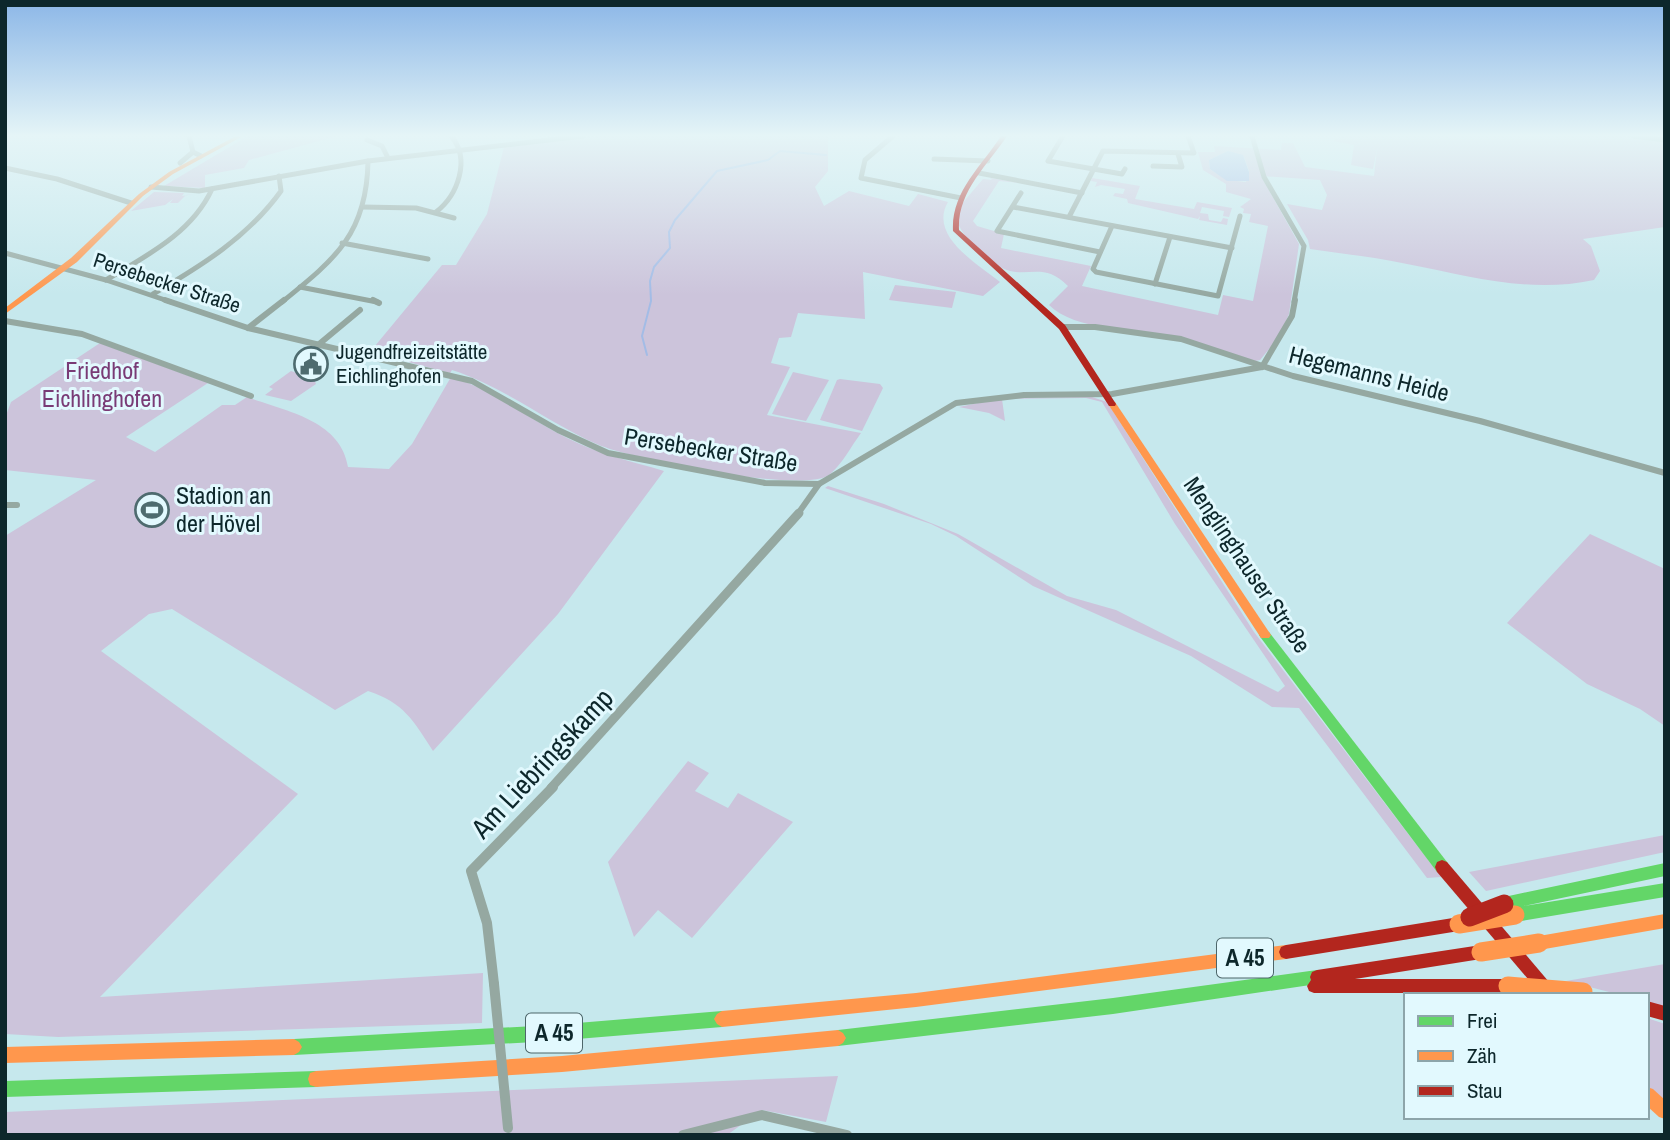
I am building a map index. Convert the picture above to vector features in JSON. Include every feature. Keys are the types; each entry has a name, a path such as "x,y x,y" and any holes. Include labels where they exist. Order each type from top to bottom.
{"main road":[{"path":"5,313 65,268 148,189"},
{"name":"Menglinghauser Straße","path":"967,189 953,211 952,222 960,238 1040,304 1062,327 1232,588 1314,702 1444,869 1548,993"},
{"path":"1458,923 1504,904 1665,869"},
{"name":"A 45","path":"5,1055 426,1041 732,1018 1035,986 1441,928 1665,890"},
{"name":"A 45","path":"5,1089 350,1079 592,1063 919,1032 1243,990 1665,921"},
{"path":"1243,990 1394,985 1508,986 1589,993"},
{"path":"1649,1097 1665,1111"}],"street":[{"path":"88,189 131,203"},
{"path":"171,189 210,189"},
{"path":"106,280 186,225 204,208 212,189"},
{"path":"153,295 220,250 257,218 281,189"},
{"path":"248,328 300,287 342,243 359,220 364,189"},
{"path":"436,212 446,207 457,189"},
{"path":"917,189 961,198"},
{"path":"1062,189 1082,193"},
{"path":"1069,217 1084,189"},
{"path":"1262,367 1292,316 1304,246 1271,189"},
{"path":"1021,193 998,231 1100,252"},
{"path":"362,206 397,206 436,212 454,218"},
{"path":"1013,207 1232,248"},
{"path":"1112,226 1093,269 1096,272 1217,296 1240,216"},
{"path":"1155,284 1170,237"},
{"path":"342,243 428,259"},
{"name":"Persebecker Straße","path":"5,253 106,280 248,328 472,381 488,387 558,430 628,458 765,483 819,484 956,403 1024,395 1108,394 1262,367"},
{"path":"300,287 371,299 379,303"},
{"path":"318,345 360,310"},
{"path":"5,321 82,334 251,396"},
{"name":"Hegemanns Heide","path":"1062,327 1095,327 1181,339 1262,367 1480,421 1665,472"},
{"name":"Am Liebringskamp","path":"508,1132 487,923 471,871 546,797 682,647 806,505 818,490 819,484"},
{"path":"5,505 17,505"},
{"path":"683,1135 762,1115 847,1135"}],"green space":[{"path":"493,189 816,189 824,206 849,191 909,206 918,194 948,202 944,214 950,238 969,258 1000,282 983,296 863,272 865,319 798,313 791,337 779,338 771,363 790,367 767,415 861,433 829,475 813,480 753,478 679,466 617,451 580,436 471,377 452,370 450,373 370,352 442,265 456,265 487,214"},
{"path":"974,189 994,189 973,221 977,226 1004,234 1001,248 1091,266 1082,286 1218,315 1223,295 1253,301 1268,226 1249,222 1251,214 1243,213 1244,209 1240,207 1251,199 1226,192 1226,189 1268,189 1299,244 1289,314 1279,337 1260,360 1255,361 1178,337 1089,324 1061,314 1049,305 1068,286 1051,274 1011,271 995,264 969,241 957,221 960,206"},
{"path":"1125,189 1139,189 1135,199 1194,209 1197,202 1232,208 1229,217 1223,216 1224,211 1202,207 1200,213 1208,214 1209,220 1221,222 1223,218 1228,219 1227,225 1199,220 1200,216 1198,219 1128,203 1127,199 1113,196 1115,193 1123,194"},
{"path":"1324,189 1665,189 1665,227 1583,239 1591,246 1600,271 1594,280 1546,285 1500,282 1383,259 1310,249 1308,240 1287,204 1322,210 1327,195"},
{"path":"154,192 186,195 178,203 170,203 173,199 165,205 131,211"},
{"path":"895,285 956,292 952,308 889,300"},
{"name":"Friedhof Eichlinghofen","path":"100,343 208,383 126,437 155,452 222,405 235,405 247,397 294,413 323,428 335,438 348,467 389,469 412,444 451,377 481,389 579,444 664,471 558,614 433,751 413,722 391,701 368,691 335,710 172,609 149,614 101,651 298,794 100,997 483,973 482,1023 58,1037 5,1034 5,536 96,480 5,470 5,418 11,402"},
{"path":"291,371 314,379 316,384 291,401 265,395 273,389 269,387"},
{"path":"793,372 829,380 806,421 772,414"},
{"path":"837,380 880,384 883,388 862,431 820,420"},
{"path":"1092,397 1107,402 1254,632 1441,877 1427,878 1299,708 1272,707 1191,656 1033,586 956,536 931,524 825,488 828,486 884,504 958,534 1067,596 1116,610 1278,692 1285,686 1175,524 1102,402 1086,398 1002,399 1005,421 989,413 959,407 1001,398"},
{"path":"1590,534 1665,569 1665,726 1640,709 1587,684 1507,623"},
{"path":"688,761 709,773 695,791 728,808 738,793 793,822 692,938 658,910 634,937 608,862"},
{"path":"1665,835 1665,852 1486,891 1469,872"},
{"path":"1665,964 1665,1008 1649,1002 1649,993 1613,993 1566,981"},
{"path":"1649,1019 1665,1024 1665,1102 1649,1089"},
{"path":"838,1076 826,1122 762,1110 727,1135 5,1135 5,1112"}],"waterway":[{"path":"647,355 642,336 651,301 650,281 654,267 670,248 669,232 675,220 701,189"}],"traffic: fast":[{"path":"1265,635 1442,867"},
{"path":"1504,904 1665,869"},
{"path":"1515,915 1665,890"},
{"path":"838,1038 1113,1006 1317,977"},
{"path":"294,1047 553,1033 722,1019"},
{"path":"5,1089 316,1079"}],"traffic: slow":[{"path":"5,312 74,260 149,189"},
{"path":"1112,404 1265,635"},
{"path":"1459,924 1515,915"},
{"path":"1539,943 1665,921"},
{"path":"1481,952 1539,943"},
{"path":"722,1019 916,1000 1286,952"},
{"path":"1508,986 1583,992"},
{"path":"316,1079 562,1064 838,1038"},
{"path":"5,1055 294,1047"},
{"path":"1649,1097 1665,1111"}],"traffic: jam":[{"path":"966,189 958,205 956,231 1062,327 1112,404"},
{"path":"1442,867 1544,987"},
{"path":"1470,917 1504,904"},
{"path":"1286,952 1459,924"},
{"path":"1317,977 1481,952"},
{"path":"1314,986 1508,986"},
{"path":"1649,1009 1665,1014"}],"place":[{"name":"Jugendfreizeitstätte Eichlinghofen","path":"311,364"},
{"name":"Stadion an der Hövel","path":"152,510"}]}
